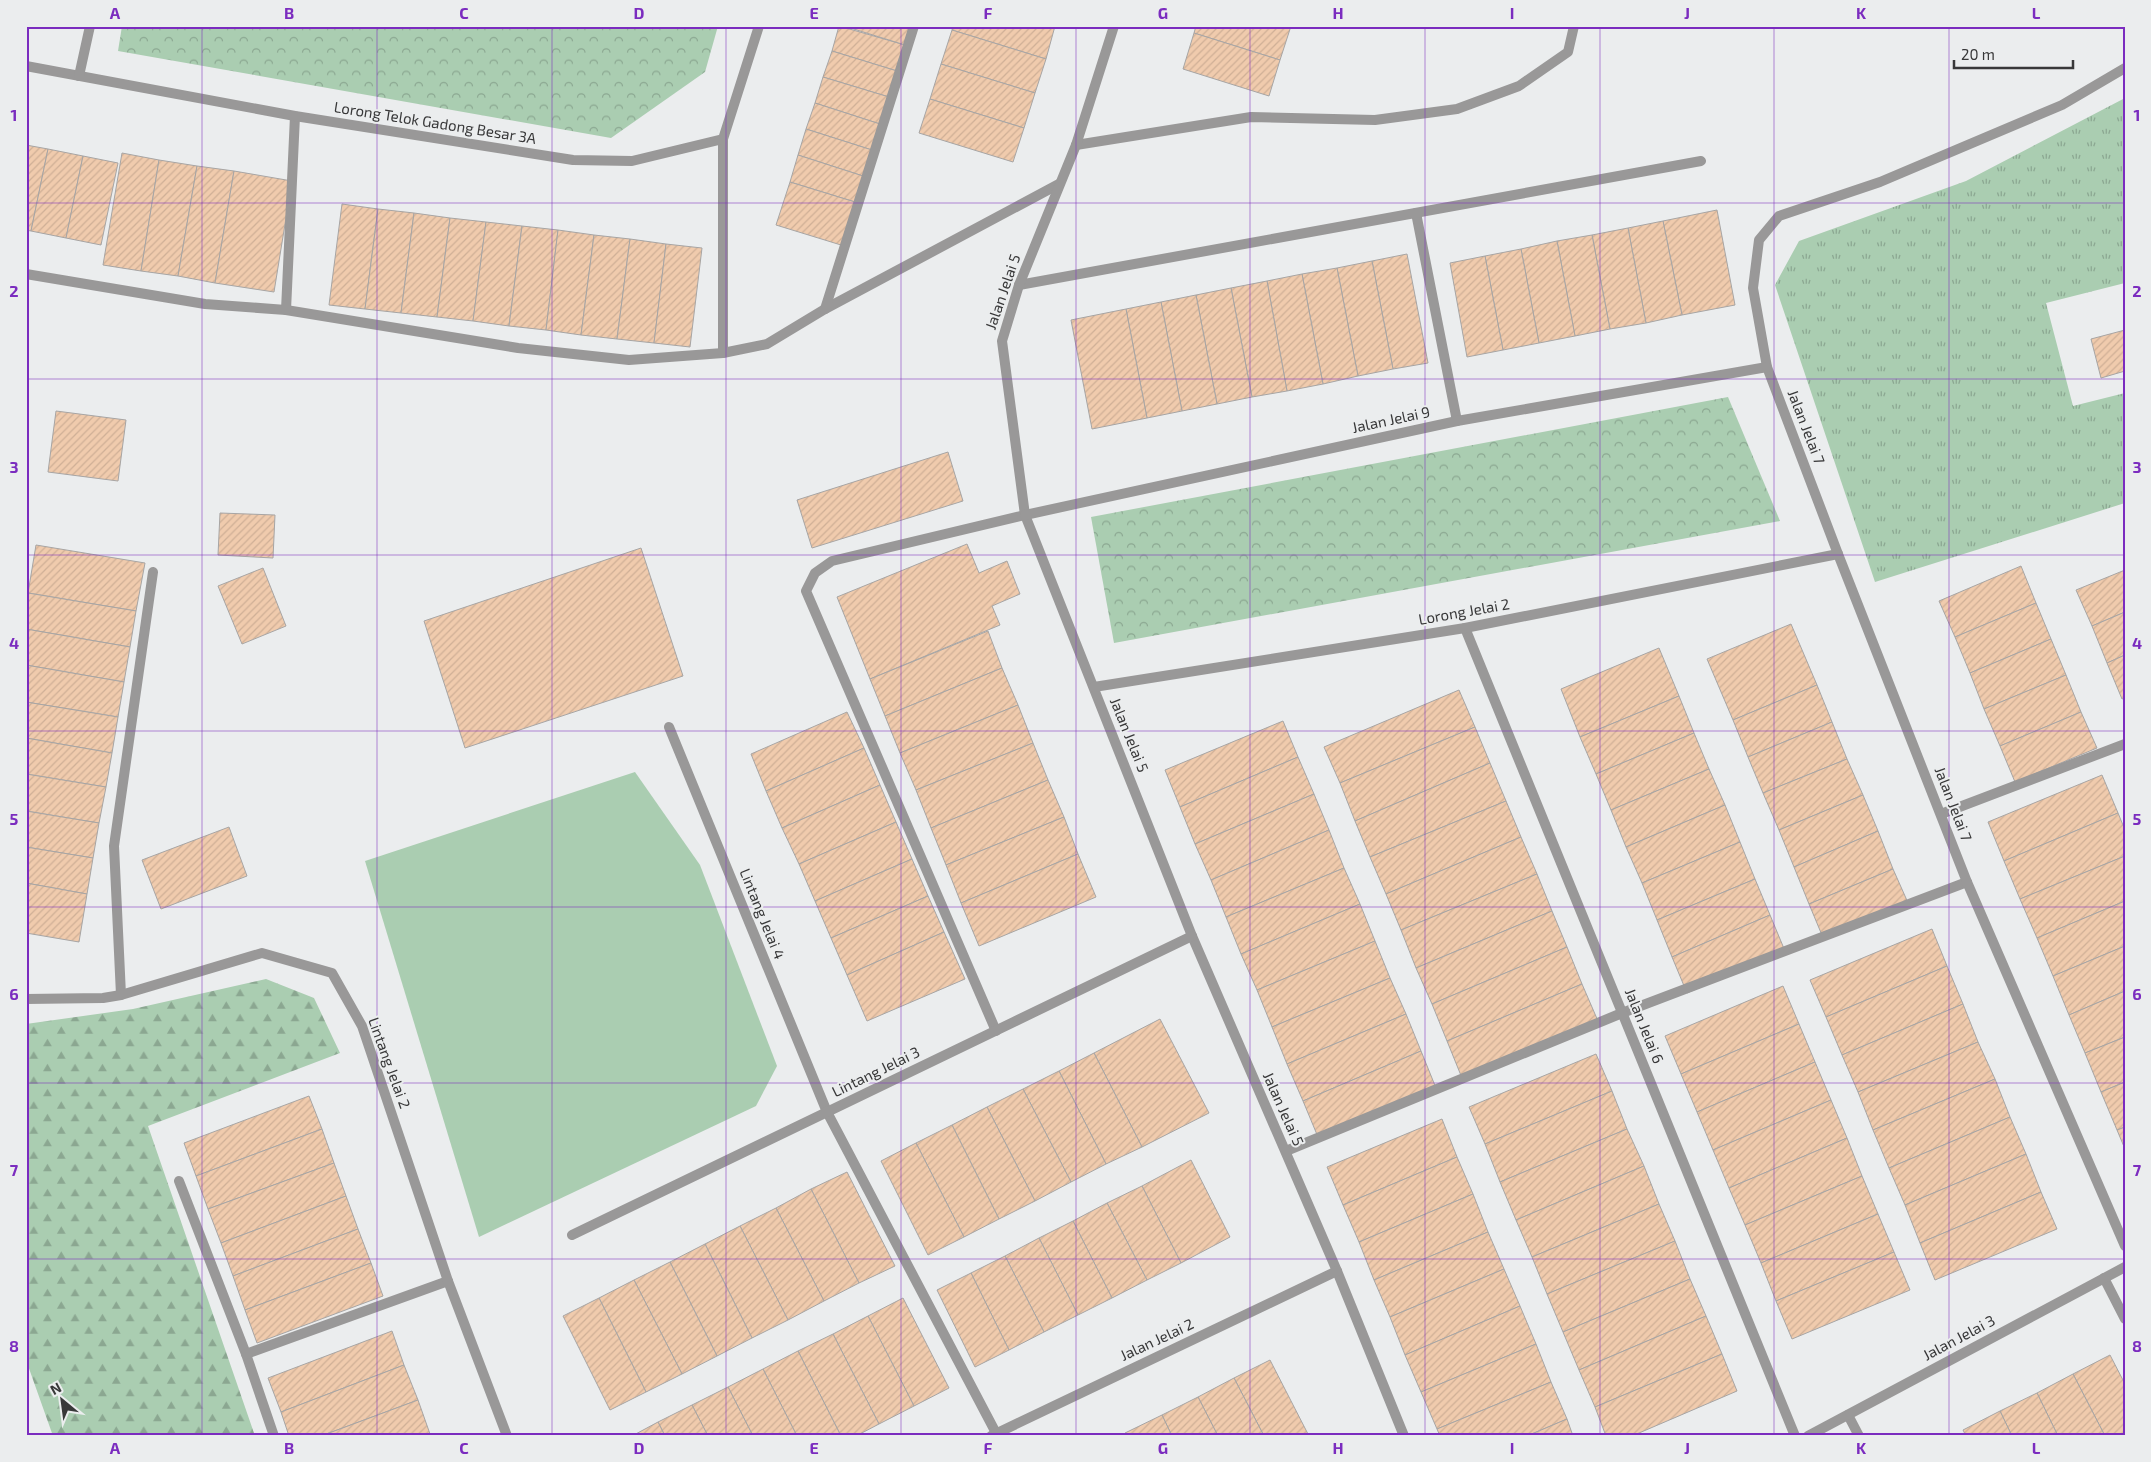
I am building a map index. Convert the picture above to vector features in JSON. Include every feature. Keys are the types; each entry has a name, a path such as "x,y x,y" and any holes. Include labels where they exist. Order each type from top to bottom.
{"street":[{"path":"79,76 90,26"},
{"path":"723,353 723,139 759,26"},
{"path":"825,309 914,26"},
{"name":"Jalan Jelai 5","path":"1114,26 1076,145 1019,285 1002,341 1025,515 1192,936 1337,1271 1404,1436"},
{"path":"1076,145 1251,117 1375,120 1457,109 1519,86 1568,52 1574,26"},
{"name":"Lorong Telok Gadong Besar 3A","path":"26,66 295,116 573,160 632,161 723,139"},
{"name":"Jalan Jelai 7","path":"2125,68 2062,105 1880,182 1779,216 1759,240 1752,288 1767,367 1838,554 1967,882 2125,1246"},
{"path":"286,310 295,116"},
{"path":"1019,285 1701,161"},
{"path":"26,274 205,304 286,310 518,348 629,360 723,353 768,344 825,309 1059,184"},
{"path":"1416,213 1457,421"},
{"name":"Jalan Jelai 9","path":"996,1031 806,591 815,573 832,561 1025,515 1457,421 1767,367"},
{"name":"Lorong Jelai 2","path":"1094,686 1466,628 1838,554"},
{"path":"121,995 114,846 153,572"},
{"name":"Jalan Jelai 6","path":"1466,628 1795,1436"},
{"name":"Lintang Jelai 4","path":"669,727 827,1112 994,1434"},
{"path":"1941,814 2125,744"},
{"path":"1286,1151 1622,1014 1967,882"},
{"name":"Lintang Jelai 3","path":"572,1235 1192,936"},
{"name":"Lintang Jelai 2","path":"26,999 103,998 121,995 262,953 332,973 362,1026 448,1281 507,1436"},
{"path":"179,1181 246,1354 274,1436"},
{"name":"Jalan Jelai 3","path":"1808,1436 2125,1267"},
{"name":"Jalan Jelai 2","path":"994,1434 1337,1271"},
{"path":"2104,1278 2125,1319"},
{"path":"246,1354 448,1281"},
{"path":"1848,1415 1859,1436"}],"green space":[{"path":"122,26 718,26 705,72 611,138 118,51"},
{"path":"2125,98 2125,283 2046,303 2073,406 2125,393 2125,503 1875,582 1775,285 1799,241 1966,181"},
{"path":"1728,397 1780,521 1114,643 1091,517"},
{"path":"635,772 700,865 777,1066 756,1106 479,1237 365,861"},
{"path":"266,979 314,998 340,1053 148,1126 255,1436 53,1436 26,1360 26,1024 133,1009"}],"building":[{"path":"839,26 905,45 897,71 832,51"},
{"path":"844,26 910,26 905,45"},
{"path":"953,26 1055,26 1046,59 952,30"},
{"path":"1196,26 1291,26 1280,60 1194,33"},
{"path":"952,30 1046,59 1035,93 941,64"},
{"path":"1194,33 1280,60 1269,96 1183,69"},
{"path":"832,51 897,71 889,97 823,77"},
{"path":"941,64 1035,93 1024,128 930,99"},
{"path":"823,77 889,97 880,124 815,103"},
{"path":"930,99 1024,128 1013,162 919,133"},
{"path":"815,103 880,124 872,150 806,129"},
{"path":"806,129 872,150 863,176 798,155"},
{"path":"26,145 48,149 31,231 26,230"},
{"path":"48,149 83,156 66,238 31,231"},
{"path":"122,153 159,160 141,271 103,265"},
{"path":"798,155 863,176 855,202 790,182"},
{"path":"83,156 118,163 101,245 66,238"},
{"path":"159,160 197,166 178,276 141,271"},
{"path":"197,166 234,171 215,283 178,276"},
{"path":"234,171 292,181 274,292 215,283"},
{"path":"790,182 855,202 841,245 776,225"},
{"path":"342,204 378,209 365,309 329,305"},
{"path":"378,209 414,213 401,313 365,309"},
{"path":"1717,210 1735,305 1682,315 1663,221"},
{"path":"414,213 450,218 437,317 401,313"},
{"path":"450,218 486,222 473,321 437,317"},
{"path":"1663,221 1682,315 1646,323 1628,228"},
{"path":"486,222 522,226 509,326 473,321"},
{"path":"522,226 558,230 546,330 509,326"},
{"path":"1628,228 1646,323 1610,329 1592,235"},
{"path":"558,230 594,235 581,335 546,330"},
{"path":"594,235 630,239 617,339 581,335"},
{"path":"1592,235 1610,329 1575,336 1557,241"},
{"path":"630,239 666,244 654,343 617,339"},
{"path":"1557,241 1575,336 1539,343 1521,249"},
{"path":"666,244 702,248 690,347 654,343"},
{"path":"1521,249 1539,343 1503,350 1485,256"},
{"path":"1407,254 1428,363 1393,369 1372,261"},
{"path":"1485,256 1503,350 1467,357 1450,263"},
{"path":"1372,261 1393,369 1358,376 1337,268"},
{"path":"1337,268 1358,376 1323,384 1302,274"},
{"path":"1302,274 1323,384 1287,391 1267,281"},
{"path":"1267,281 1287,391 1252,397 1231,288"},
{"path":"1231,288 1252,397 1217,404 1196,295"},
{"path":"1196,295 1217,404 1182,411 1161,302"},
{"path":"1161,302 1182,411 1147,418 1126,309"},
{"path":"1126,309 1147,418 1092,429 1071,320"},
{"path":"2125,330 2125,371 2101,378 2091,339"},
{"path":"56,411 126,420 118,481 48,472"},
{"path":"948,452 963,501 812,548 797,500"},
{"path":"220,513 275,515 273,558 218,555"},
{"path":"967,544 979,573 1007,561 1020,594 992,606 1000,625 870,679 837,597"},
{"path":"36,545 145,563 136,611 28,593"},
{"path":"641,548 683,676 465,748 424,621"},
{"path":"2021,566 2036,603 1955,637 1939,601"},
{"path":"263,568 286,626 242,644 218,586"},
{"path":"2125,570 2125,612 2092,626 2076,590"},
{"path":"28,593 136,611 130,647 26,629"},
{"path":"2036,603 2051,639 1970,673 1955,637"},
{"path":"2125,612 2125,655 2107,663 2092,626"},
{"path":"1791,624 1817,685 1733,720 1707,659"},
{"path":"26,629 130,647 124,682 26,665"},
{"path":"988,631 1002,668 885,716 870,679"},
{"path":"2051,639 2066,675 1984,709 1970,673"},
{"path":"1659,648 1679,696 1580,737 1561,689"},
{"path":"2125,655 2125,698 2122,699 2107,663"},
{"path":"26,665 124,682 118,717 26,702"},
{"path":"1002,668 1018,705 900,753 885,716"},
{"path":"2066,675 2081,712 2000,746 1984,709"},
{"path":"1817,685 1832,722 1748,757 1733,720"},
{"path":"1459,690 1475,727 1340,783 1324,747"},
{"path":"1679,696 1694,733 1596,774 1580,737"},
{"path":"26,702 118,717 112,753 26,738"},
{"path":"1018,705 1033,743 916,790 900,753"},
{"path":"847,712 864,748 766,791 751,754"},
{"path":"2081,712 2097,748 2015,782 2000,746"},
{"path":"1283,721 1298,757 1180,807 1165,770"},
{"path":"1832,722 1847,759 1763,793 1748,757"},
{"path":"1475,727 1490,763 1355,821 1340,783"},
{"path":"1694,733 1709,769 1611,810 1596,774"},
{"path":"26,738 112,753 106,787 26,774"},
{"path":"1033,743 1048,780 931,828 916,790"},
{"path":"864,748 880,785 782,828 766,791"},
{"path":"1298,757 1314,794 1195,844 1180,807"},
{"path":"1847,759 1863,795 1779,830 1763,793"},
{"path":"1490,763 1506,801 1370,857 1355,821"},
{"path":"1709,769 1725,805 1626,847 1611,810"},
{"path":"26,774 106,787 99,823 26,811"},
{"path":"2102,775 2118,813 2004,861 1988,822"},
{"path":"1048,780 1064,817 946,865 931,828"},
{"path":"880,785 896,822 799,864 782,828"},
{"path":"1314,794 1329,830 1211,880 1195,844"},
{"path":"1863,795 1878,831 1794,867 1779,830"},
{"path":"1506,801 1521,837 1386,894 1370,857"},
{"path":"1725,805 1740,842 1642,883 1626,847"},
{"path":"26,811 99,823 93,858 26,847"},
{"path":"2118,813 2125,830 2125,856 2020,899 2004,861"},
{"path":"1064,817 1078,854 961,903 946,865"},
{"path":"896,822 912,859 815,901 799,864"},
{"path":"229,827 247,876 161,909 142,860"},
{"path":"1329,830 1344,868 1226,917 1211,880"},
{"path":"1878,831 1893,869 1809,904 1794,867"},
{"path":"1521,837 1537,874 1401,930 1386,894"},
{"path":"1740,842 1755,879 1657,920 1642,883"},
{"path":"26,847 93,858 87,894 26,883"},
{"path":"1078,854 1096,897 979,946 961,903"},
{"path":"2125,856 2125,901 2037,938 2020,899"},
{"path":"912,859 928,896 831,938 815,901"},
{"path":"1344,868 1360,904 1241,954 1226,917"},
{"path":"1893,869 1909,905 1824,940 1809,904"},
{"path":"1537,874 1552,911 1416,968 1401,930"},
{"path":"1755,879 1770,915 1672,957 1657,920"},
{"path":"26,883 87,894 79,942 26,933"},
{"path":"928,896 944,932 847,975 831,938"},
{"path":"2125,901 2125,946 2053,976 2037,938"},
{"path":"1360,904 1375,941 1257,990 1241,954"},
{"path":"1552,911 1567,947 1432,1004 1416,968"},
{"path":"1770,915 1785,951 1687,993 1672,957"},
{"path":"1932,929 1947,966 1826,1017 1810,980"},
{"path":"944,932 965,979 867,1021 847,975"},
{"path":"1375,941 1390,978 1272,1027 1257,990"},
{"path":"2125,946 2125,991 2069,1015 2053,976"},
{"path":"1567,947 1582,984 1447,1041 1432,1004"},
{"path":"1947,966 1963,1004 1842,1055 1826,1017"},
{"path":"1390,978 1406,1014 1287,1064 1272,1027"},
{"path":"1582,984 1598,1021 1462,1078 1447,1041"},
{"path":"1783,986 1799,1024 1681,1074 1665,1036"},
{"path":"2125,991 2125,1037 2085,1053 2069,1015"},
{"path":"1963,1004 1978,1042 1858,1092 1842,1055"},
{"path":"1406,1014 1421,1051 1303,1101 1287,1064"},
{"path":"1160,1019 1209,1113 1142,1147 1094,1053"},
{"path":"1799,1024 1815,1062 1697,1112 1681,1074"},
{"path":"2125,1037 2125,1082 2101,1092 2085,1053"},
{"path":"1978,1042 1995,1079 1873,1130 1858,1092"},
{"path":"1421,1051 1436,1088 1318,1137 1303,1101"},
{"path":"1094,1053 1142,1147 1106,1164 1059,1071"},
{"path":"1596,1054 1612,1091 1485,1144 1469,1107"},
{"path":"1815,1062 1831,1100 1713,1150 1697,1112"},
{"path":"1059,1071 1106,1164 1071,1182 1023,1089"},
{"path":"1995,1079 2010,1117 1889,1168 1873,1130"},
{"path":"2125,1082 2125,1127 2117,1130 2101,1092"},
{"path":"1023,1089 1071,1182 1035,1201 987,1107"},
{"path":"1612,1091 1627,1129 1500,1182 1485,1144"},
{"path":"309,1096 322,1129 196,1176 184,1143"},
{"path":"1831,1100 1847,1138 1729,1188 1713,1150"},
{"path":"987,1107 1035,1201 999,1219 952,1125"},
{"path":"2010,1117 2026,1154 1905,1205 1889,1168"},
{"path":"1442,1119 1457,1157 1343,1205 1327,1167"},
{"path":"952,1125 999,1219 964,1237 916,1143"},
{"path":"2125,1127 2125,1149 2117,1130"},
{"path":"322,1129 334,1163 208,1209 196,1176"},
{"path":"1627,1129 1644,1166 1516,1220 1500,1182"},
{"path":"1847,1138 1862,1176 1745,1225 1729,1188"},
{"path":"916,1143 964,1237 928,1255 881,1161"},
{"path":"2026,1154 2041,1192 1920,1243 1905,1205"},
{"path":"1457,1157 1473,1194 1359,1242 1343,1205"},
{"path":"1191,1160 1230,1237 1181,1263 1142,1186"},
{"path":"334,1163 346,1196 221,1243 208,1209"},
{"path":"1644,1166 1659,1204 1532,1257 1516,1220"},
{"path":"847,1172 895,1266 859,1283 811,1189"},
{"path":"1862,1176 1878,1214 1761,1263 1745,1225"},
{"path":"1142,1186 1181,1263 1147,1280 1107,1203"},
{"path":"811,1189 859,1283 824,1301 776,1208"},
{"path":"2041,1192 2057,1229 1935,1280 1920,1243"},
{"path":"1473,1194 1488,1232 1374,1280 1359,1242"},
{"path":"346,1196 358,1229 233,1276 221,1243"},
{"path":"1107,1203 1147,1280 1112,1298 1073,1221"},
{"path":"1659,1204 1675,1241 1547,1294 1532,1257"},
{"path":"776,1208 824,1301 788,1320 740,1226"},
{"path":"1878,1214 1894,1252 1776,1301 1761,1263"},
{"path":"1073,1221 1112,1298 1078,1315 1039,1238"},
{"path":"740,1226 788,1320 752,1338 705,1244"},
{"path":"358,1229 371,1263 245,1310 233,1276"},
{"path":"1488,1232 1504,1269 1390,1317 1374,1280"},
{"path":"1039,1238 1078,1315 1044,1332 1005,1256"},
{"path":"1675,1241 1690,1279 1563,1332 1547,1294"},
{"path":"705,1244 752,1338 717,1356 670,1262"},
{"path":"1894,1252 1910,1290 1792,1339 1776,1301"},
{"path":"1005,1256 1044,1332 1009,1350 971,1273"},
{"path":"670,1262 717,1356 682,1374 634,1280"},
{"path":"371,1263 383,1296 257,1343 245,1310"},
{"path":"1504,1269 1520,1306 1405,1355 1390,1317"},
{"path":"971,1273 1009,1350 975,1367 937,1290"},
{"path":"1690,1279 1706,1316 1579,1370 1563,1332"},
{"path":"634,1280 682,1374 646,1392 599,1298"},
{"path":"599,1298 646,1392 610,1410 563,1316"},
{"path":"903,1298 949,1388 914,1406 868,1316"},
{"path":"1520,1306 1536,1344 1421,1392 1405,1355"},
{"path":"868,1316 914,1406 879,1424 833,1334"},
{"path":"1706,1316 1722,1354 1595,1407 1579,1370"},
{"path":"392,1331 404,1365 281,1412 268,1378"},
{"path":"833,1334 879,1424 856,1436 841,1436 798,1351"},
{"path":"1536,1344 1551,1382 1437,1429 1421,1392"},
{"path":"798,1351 841,1436 797,1436 763,1369"},
{"path":"1722,1354 1737,1391 1632,1436 1606,1436 1595,1407"},
{"path":"2110,1355 2125,1384 2125,1436 2105,1436 2073,1374"},
{"path":"1270,1360 1309,1436 1264,1436 1234,1378"},
{"path":"404,1365 418,1400 321,1436 289,1436 281,1412"},
{"path":"763,1369 797,1436 753,1436 728,1387"},
{"path":"2073,1374 2105,1436 2058,1436 2037,1393"},
{"path":"1234,1378 1264,1436 1218,1436 1198,1397"},
{"path":"1551,1382 1567,1419 1527,1436 1440,1436 1437,1429"},
{"path":"728,1387 753,1436 708,1436 692,1405"},
{"path":"2037,1393 2058,1436 2012,1436 2000,1411"},
{"path":"1198,1397 1218,1436 1172,1436 1162,1415"},
{"path":"418,1400 430,1434 426,1436 321,1436"},
{"path":"692,1405 708,1436 665,1436 658,1422"},
{"path":"2000,1411 2012,1436 1966,1436 1963,1430"},
{"path":"1162,1415 1172,1436 1127,1436 1125,1433"},
{"path":"1567,1419 1573,1436 1527,1436"},
{"path":"658,1422 665,1436 632,1436"}]}
